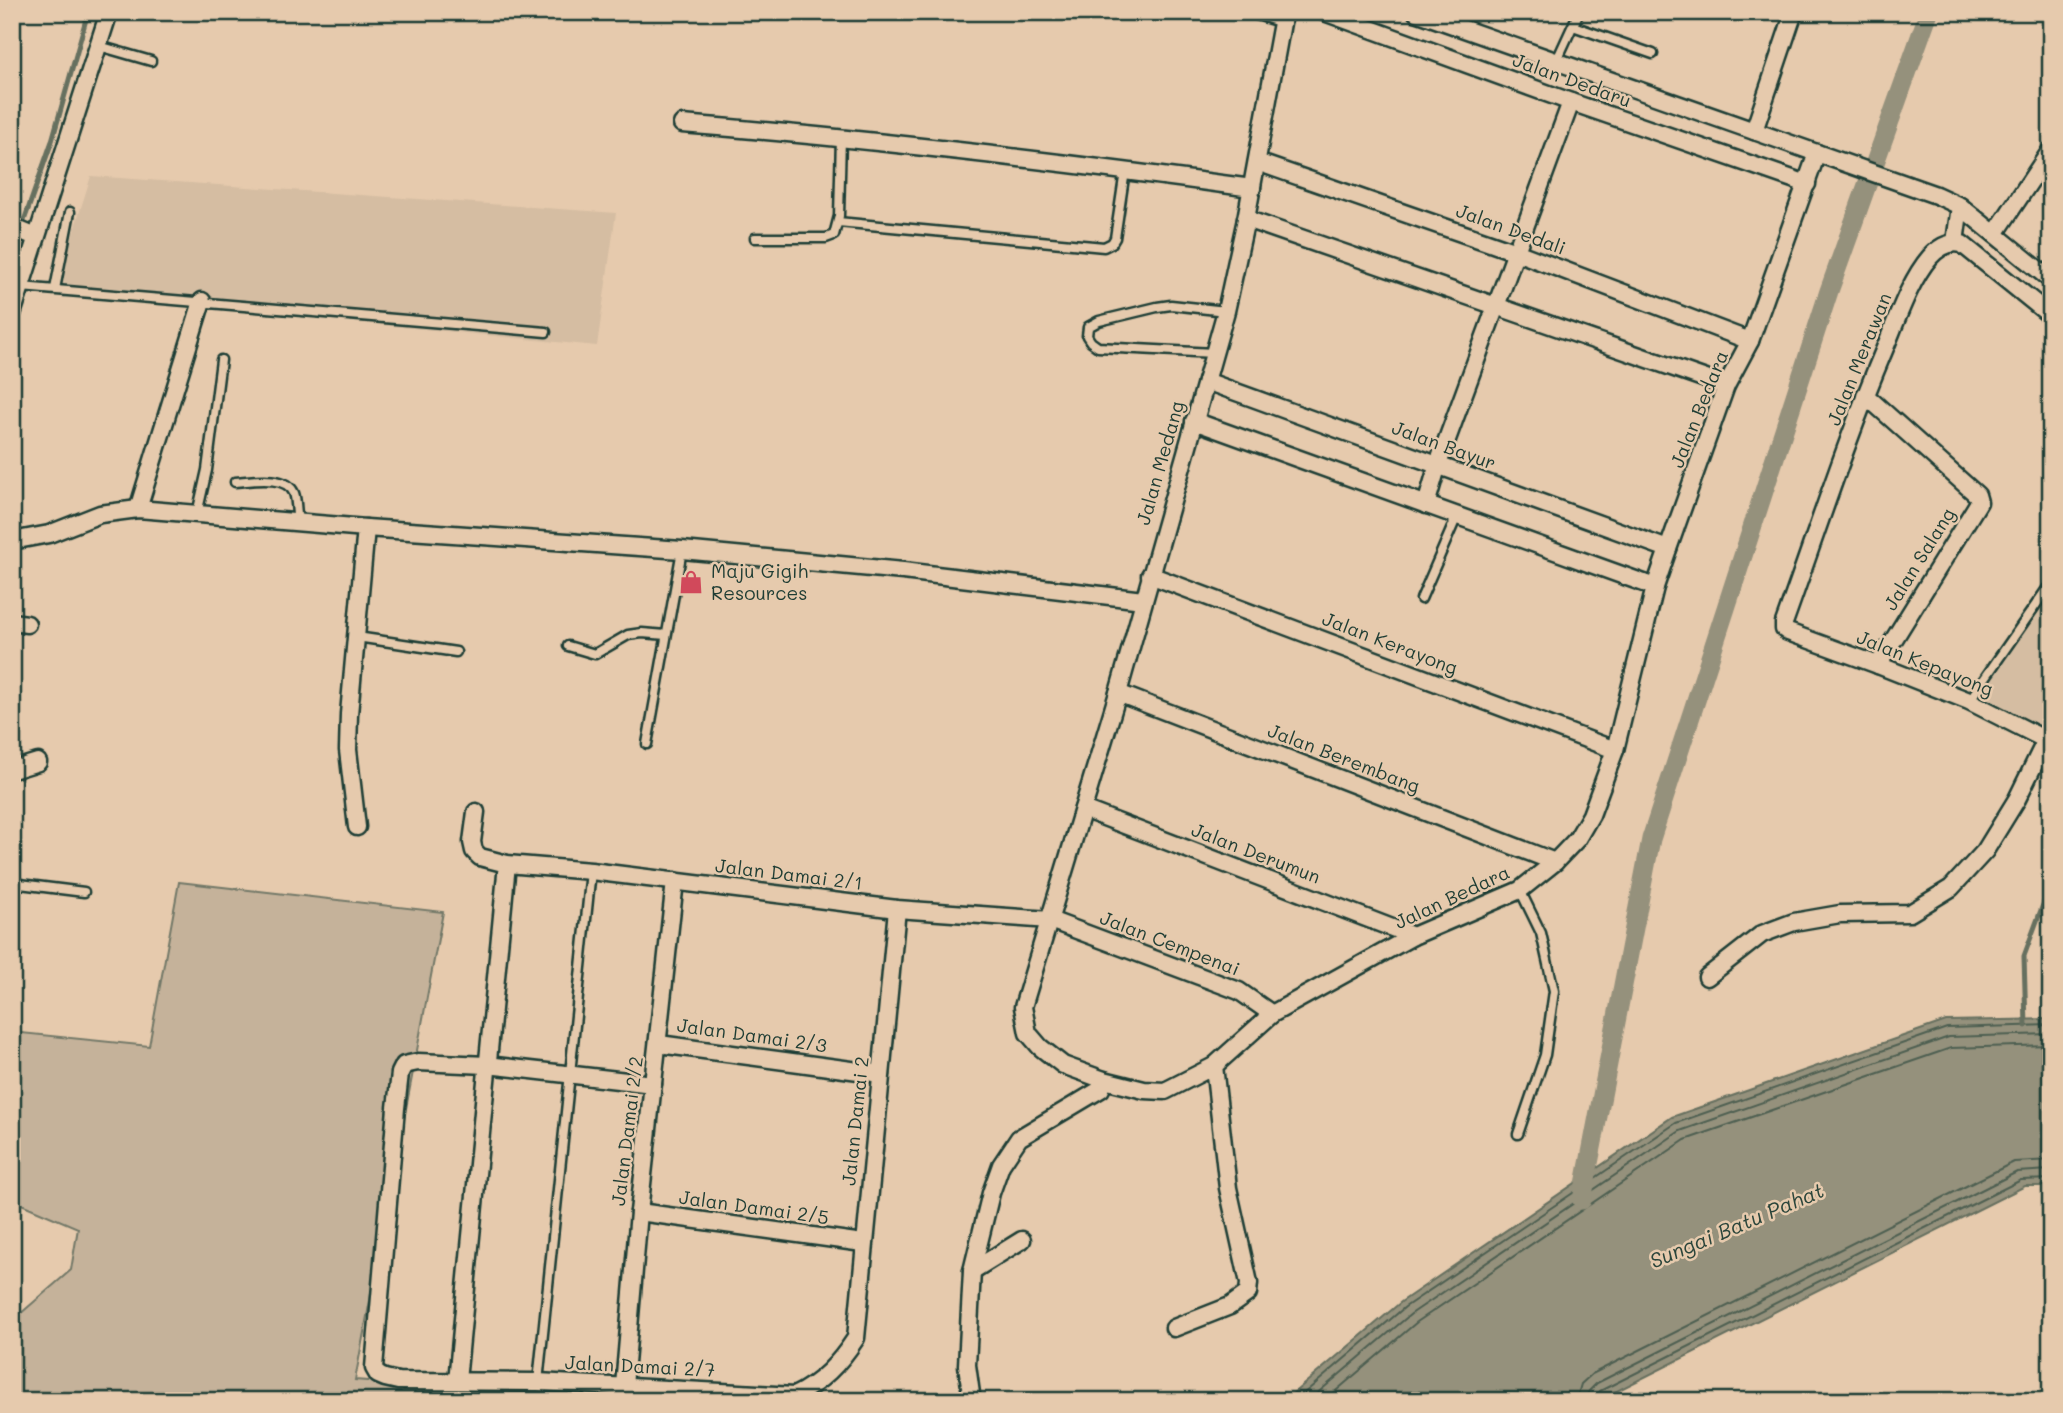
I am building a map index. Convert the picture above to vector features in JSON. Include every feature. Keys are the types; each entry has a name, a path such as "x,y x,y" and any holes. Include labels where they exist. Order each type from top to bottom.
{"street":[{"path":"12,314 17,285 32,236 99,46 108,12"},
{"name":"Jalan Dedaru","path":"1324,12 1807,184"},
{"name":"Jalan Dedaru","path":"1416,12 1446,17 1556,62 1960,206"},
{"path":"1754,131 1794,12"},
{"name":"Jalan Medang","path":"1049,920 1118,693 1226,312 1283,18"},
{"path":"1426,505 1438,464 1571,102"},
{"path":"682,124 841,137 1252,188"},
{"path":"1995,234 2051,150"},
{"name":"Jalan Bedara","path":"1049,920 1023,1007 1028,1032 1063,1065 1104,1080 1144,1090 1165,1091 1214,1066 1272,1014 1413,936 1520,890 1555,862 1577,839 1591,815 1615,750 1668,549 1726,386 1750,341 1817,153"},
{"name":"Jalan Dedali","path":"1257,162 1516,252 1750,341"},
{"path":"1960,206 2051,280"},
{"path":"1960,206 1955,242 1962,244 2051,316"},
{"path":"1246,219 1726,386"},
{"path":"12,227 32,236"},
{"name":"Jalan Merawan","path":"1784,623 1865,395 1902,309 1931,256 1946,244 1955,242"},
{"path":"138,509 202,301"},
{"name":"Jalan Bayur","path":"1206,381 1668,549"},
{"name":"Jalan Salang","path":"1865,395 1977,495 1979,502 1878,665"},
{"path":"1195,421 1656,587"},
{"path":"12,541 49,534 108,512 138,509 682,550 917,573 1143,600"},
{"path":"357,827 348,750 349,714 366,528"},
{"name":"Jalan Kerayong","path":"1150,575 1615,750"},
{"name":"Jalan Kepayong","path":"1784,623 1787,632 1969,701 2048,736"},
{"name":"Jalan Berembang","path":"1118,693 1555,862"},
{"path":"1707,977 1762,934 1783,926 1840,914 1910,913 1951,888 1985,851 2017,799 2048,736"},
{"path":"12,770 37,762"},
{"name":"Jalan Derumun","path":"1083,809 1413,936"},
{"name":"Jalan Damai 2/1","path":"476,813 472,842 474,851 480,857 507,864 591,871 897,909 1049,920"},
{"path":"457,1381 507,864"},
{"name":"Jalan Damai 2/2","path":"624,1386 639,1212 675,881"},
{"name":"Jalan Damai 2","path":"856,1338 897,909"},
{"name":"Jalan Cempenai","path":"1049,920 1239,991 1272,1014"},
{"name":"Jalan Damai 2/3","path":"659,1044 881,1074"},
{"name":"Jalan Damai 2/7","path":"487,1065 418,1062 404,1065 400,1073 374,1368 378,1375 398,1381 538,1382 794,1396 839,1363 856,1338"},
{"path":"487,1065 653,1084"},
{"path":"1174,1328 1230,1307 1248,1293 1249,1283 1228,1188 1214,1066"},
{"path":"972,1401 967,1365 972,1271 991,1193 1001,1165 1019,1138 1101,1089 1104,1080"},
{"name":"Jalan Damai 2/5","path":"639,1212 863,1243"},
{"path":"972,1271 1022,1240"}],"lane":[{"path":"1247,12 1283,18"},
{"path":"1556,62 1579,12"},
{"path":"1573,26 1653,54"},
{"path":"99,46 151,61"},
{"path":"755,238 834,236 838,222 841,137"},
{"path":"838,222 1104,247 1115,238 1125,171"},
{"path":"55,289 70,212"},
{"path":"17,285 546,332"},
{"path":"1214,353 1098,347 1087,336 1088,327 1099,321 1171,305 1226,312"},
{"path":"197,514 207,470 221,360"},
{"path":"235,482 274,479 289,488 294,493 298,522"},
{"path":"1421,599 1457,516"},
{"path":"647,744 682,550"},
{"path":"1969,701 2051,583"},
{"path":"568,646 595,654 628,635 666,635"},
{"path":"357,637 456,652"},
{"path":"538,1382 591,871"},
{"path":"12,883 84,892"},
{"path":"1518,1134 1545,1055 1554,991 1541,933 1520,890"}],"shaded area":[{"path":"91,176 616,213 597,346 54,293"},
{"path":"2051,573 2051,744 1961,705"},
{"path":"179,882 443,912 355,1380 634,1401 12,1401 12,1321 71,1270 78,1228 12,1200 12,1032 149,1046"}],"water":[{"name":"Sungai Batu Pahat","path":"2051,1019 2051,1186 2025,1186 1597,1401 1284,1401 1401,1302 1672,1117 1946,1021"}],"waterway":[{"path":"12,255 52,141 88,12"},
{"path":"1582,1200 1651,839 1829,291 1929,12"},
{"path":"2026,1026 2024,956 2051,883"}],"place":[{"name":"Maju Gigih Resources","path":"691,582"}]}
